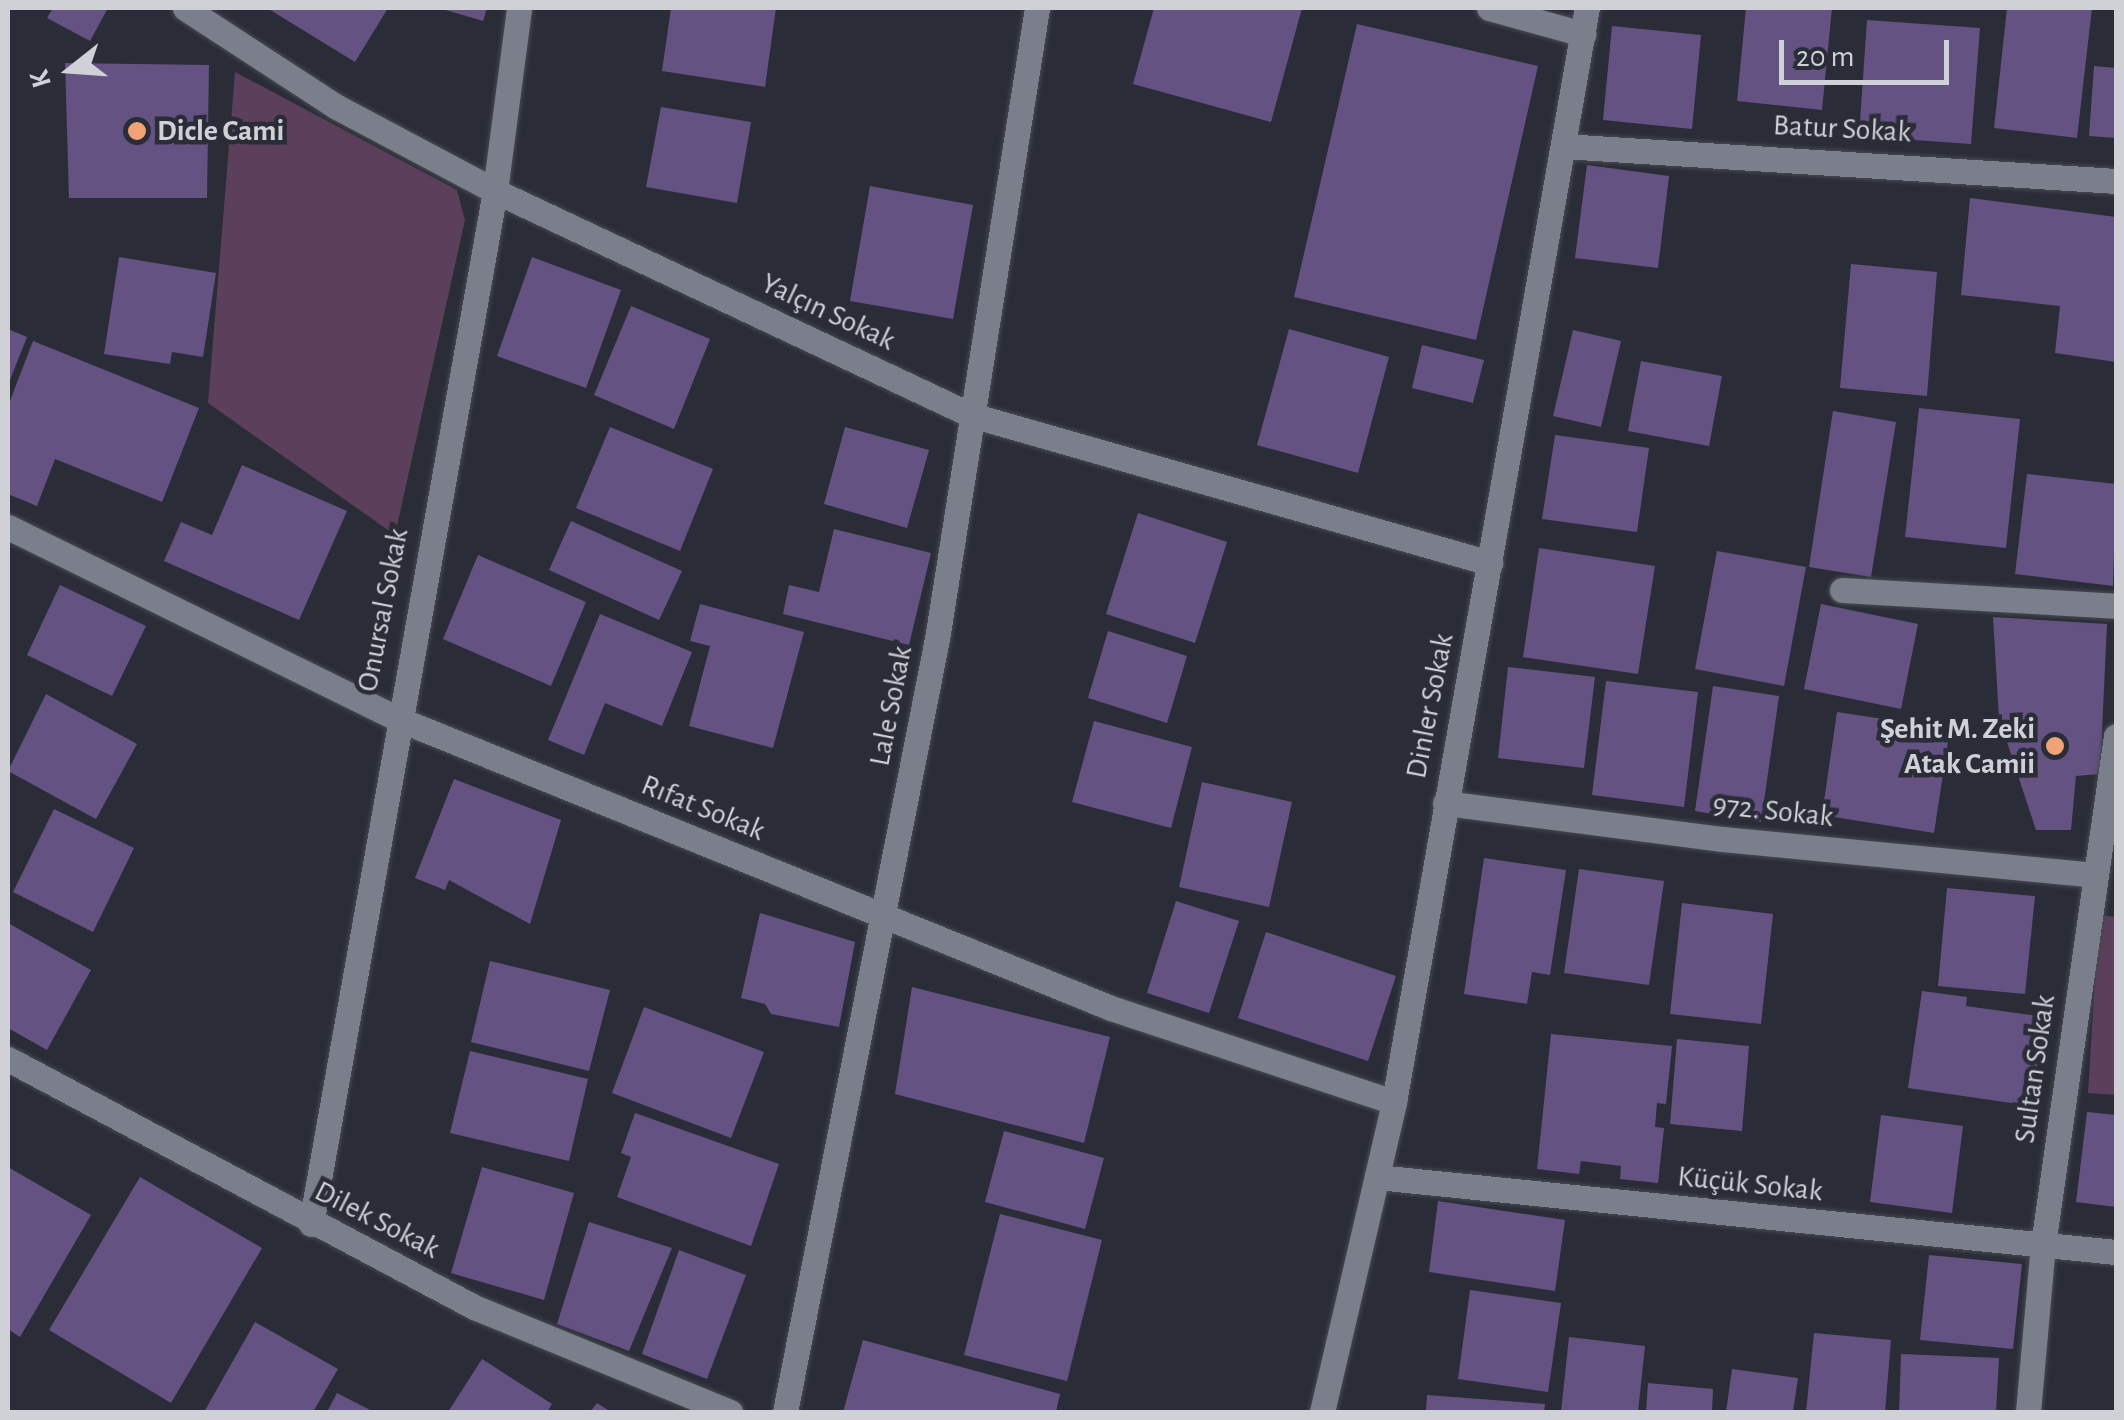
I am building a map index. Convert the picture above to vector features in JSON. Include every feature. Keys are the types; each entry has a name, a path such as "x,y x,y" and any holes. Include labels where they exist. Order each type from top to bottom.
{"street":[{"name":"Yalçın Sokak","path":"185,8 337,107 494,190 971,415 1490,563"},
{"name":"Onursal Sokak","path":"311,1224 396,718 494,190 519,8"},
{"name":"Lale Sokak","path":"785,1412 938,640 1037,8"},
{"path":"1489,8 1583,34"},
{"name":"Dinler Sokak","path":"1322,1412 1394,1102 1587,8"},
{"name":"Batur Sokak","path":"1564,146 2116,181"},
{"name":"Rıfat Sokak","path":"8,527 396,718 1111,1008 1394,1102"},
{"path":"1842,590 2116,606"},
{"name":"Sultan Sokak","path":"2028,1412 2043,1244 2116,736"},
{"name":"972. Sokak","path":"1445,803 1722,839 2095,875"},
{"name":"Dilek Sokak","path":"8,1059 311,1224 474,1306 730,1412"},
{"name":"Küçük Sokak","path":"1377,1177 2116,1252"}],"shaded area":[{"path":"235,72 457,190 465,220 395,535 208,403"},
{"path":"2099,915 2116,917 2116,1095 2088,1093"}],"building":[{"path":"53,8 108,8 90,41 47,18"},
{"path":"267,8 388,8 355,62"},
{"path":"439,8 487,8 483,21"},
{"path":"671,8 776,8 765,87 662,71"},
{"path":"1154,8 1302,8 1271,122 1133,84"},
{"path":"1746,8 1832,8 1822,110 1737,101"},
{"path":"2007,8 2092,8 2077,138 1994,128"},
{"path":"1867,20 1980,28 1971,144 1859,136"},
{"path":"1357,24 1538,66 1476,340 1294,297"},
{"path":"1612,26 1701,35 1692,129 1603,120"},
{"name":"Dicle Cami","path":"65,63 209,65 207,198 69,198"},
{"path":"2094,66 2116,68 2116,138 2089,136"},
{"path":"661,107 751,122 737,203 646,187"},
{"path":"1587,165 1669,176 1658,268 1575,258"},
{"path":"870,186 973,205 953,319 850,301"},
{"path":"1970,198 2116,217 2116,362 2055,353 2060,306 1961,295"},
{"path":"119,257 216,273 203,357 172,352 170,364 104,354"},
{"path":"532,257 621,290 586,388 497,356"},
{"path":"1851,264 1937,272 1927,396 1840,388"},
{"path":"631,306 710,339 674,429 594,395"},
{"path":"8,329 27,337 8,385"},
{"path":"1289,329 1389,357 1358,473 1257,445"},
{"path":"1573,330 1621,341 1601,427 1553,416"},
{"path":"33,341 199,408 162,502 55,459 37,506 8,494 8,406"},
{"path":"1422,345 1484,360 1473,403 1412,388"},
{"path":"1641,361 1722,376 1709,446 1628,431"},
{"path":"1919,408 2020,419 2006,548 1905,537"},
{"path":"1833,411 1896,422 1871,577 1809,567"},
{"path":"610,427 713,469 680,551 576,508"},
{"path":"845,427 929,450 907,528 824,504"},
{"path":"1555,435 1649,448 1637,532 1542,519"},
{"path":"242,465 347,511 299,620 164,561 181,522 212,535"},
{"path":"2027,474 2116,484 2113,586 2015,574"},
{"path":"1138,513 1227,542 1195,643 1106,614"},
{"path":"571,521 682,571 659,620 549,570"},
{"path":"834,529 931,553 909,645 783,614 789,585 819,592"},
{"path":"1539,548 1655,566 1638,674 1523,657"},
{"path":"1717,551 1806,567 1784,686 1695,669"},
{"path":"478,555 586,602 551,686 443,639"},
{"path":"60,585 146,626 112,696 27,655"},
{"path":"700,604 804,632 773,748 689,726 710,646 690,641"},
{"path":"1821,604 1918,624 1901,709 1804,689"},
{"path":"600,614 692,652 662,726 605,703 584,755 548,740"},
{"name":"Şehit M. Zeki Atak Camii","path":"1993,617 2107,624 2100,774 2076,776 2071,830 2036,830 1999,718"},
{"path":"1108,631 1187,656 1167,723 1088,698"},
{"path":"1508,667 1595,677 1584,768 1498,758"},
{"path":"1606,681 1698,692 1684,807 1592,795"},
{"path":"1713,686 1779,696 1761,822 1695,811"},
{"path":"46,694 137,744 96,819 8,771"},
{"path":"1837,712 1950,729 1934,833 1822,815"},
{"path":"1094,721 1192,747 1171,828 1072,802"},
{"path":"454,779 561,820 530,924 449,880 445,890 415,878"},
{"path":"1202,782 1292,802 1269,907 1179,887"},
{"path":"54,809 134,848 93,932 13,892"},
{"path":"1484,858 1566,870 1550,975 1532,972 1527,1004 1464,994"},
{"path":"1579,869 1664,881 1649,985 1564,973"},
{"path":"1947,888 2035,896 2025,994 1938,986"},
{"path":"1176,901 1239,921 1209,1013 1147,993"},
{"path":"1682,903 1773,914 1761,1024 1670,1014"},
{"path":"760,913 855,942 839,1027 771,1014 765,1004 741,998"},
{"path":"8,923 91,970 47,1050 8,1028"},
{"path":"1266,932 1396,976 1368,1061 1238,1018"},
{"path":"490,961 610,990 589,1071 471,1042"},
{"path":"912,987 1110,1037 1084,1143 895,1094"},
{"path":"1922,991 1967,997 1966,1006 2044,1017 2032,1106 1908,1088"},
{"path":"644,1007 764,1052 731,1138 612,1093"},
{"path":"1551,1034 1672,1046 1666,1104 1657,1103 1655,1127 1664,1128 1658,1183 1620,1179 1621,1166 1581,1161 1579,1174 1537,1169"},
{"path":"1677,1039 1749,1046 1742,1131 1670,1124"},
{"path":"470,1051 588,1079 569,1161 450,1133"},
{"path":"2087,1112 2116,1115 2116,1207 2076,1202"},
{"path":"635,1113 779,1164 751,1246 617,1197 631,1157 621,1153"},
{"path":"1881,1115 1963,1126 1952,1213 1870,1202"},
{"path":"1004,1131 1104,1158 1085,1229 985,1202"},
{"path":"8,1167 91,1215 20,1337 8,1329"},
{"path":"482,1167 574,1193 544,1300 451,1273"},
{"path":"140,1177 262,1248 171,1403 49,1330"},
{"path":"1438,1201 1565,1220 1555,1291 1429,1272"},
{"path":"1000,1214 1102,1240 1067,1381 964,1355"},
{"path":"589,1222 672,1248 629,1351 557,1324"},
{"path":"679,1250 746,1275 707,1379 642,1354"},
{"path":"1929,1255 2022,1264 2013,1349 1920,1340"},
{"path":"1470,1290 1561,1303 1548,1392 1458,1379"},
{"path":"255,1322 338,1369 313,1412 204,1412"},
{"path":"1814,1333 1891,1340 1885,1412 1806,1412"},
{"path":"1569,1337 1645,1346 1638,1412 1561,1412"},
{"path":"863,1340 1060,1394 1056,1412 843,1412"},
{"path":"1901,1354 1999,1358 1996,1412 1899,1412"},
{"path":"482,1359 552,1404 547,1412 448,1412"},
{"path":"1732,1369 1798,1378 1793,1412 1726,1412"},
{"path":"1648,1383 1713,1389 1712,1412 1646,1412"},
{"path":"337,1393 374,1412 327,1412"},
{"path":"1427,1395 1545,1404 1544,1412 1426,1412"},
{"path":"597,1403 611,1412 590,1412"}],"place":[{"name":"Dicle Cami","path":"137,131"},
{"name":"Şehit M. Zeki Atak Camii","path":"2055,746"}]}
